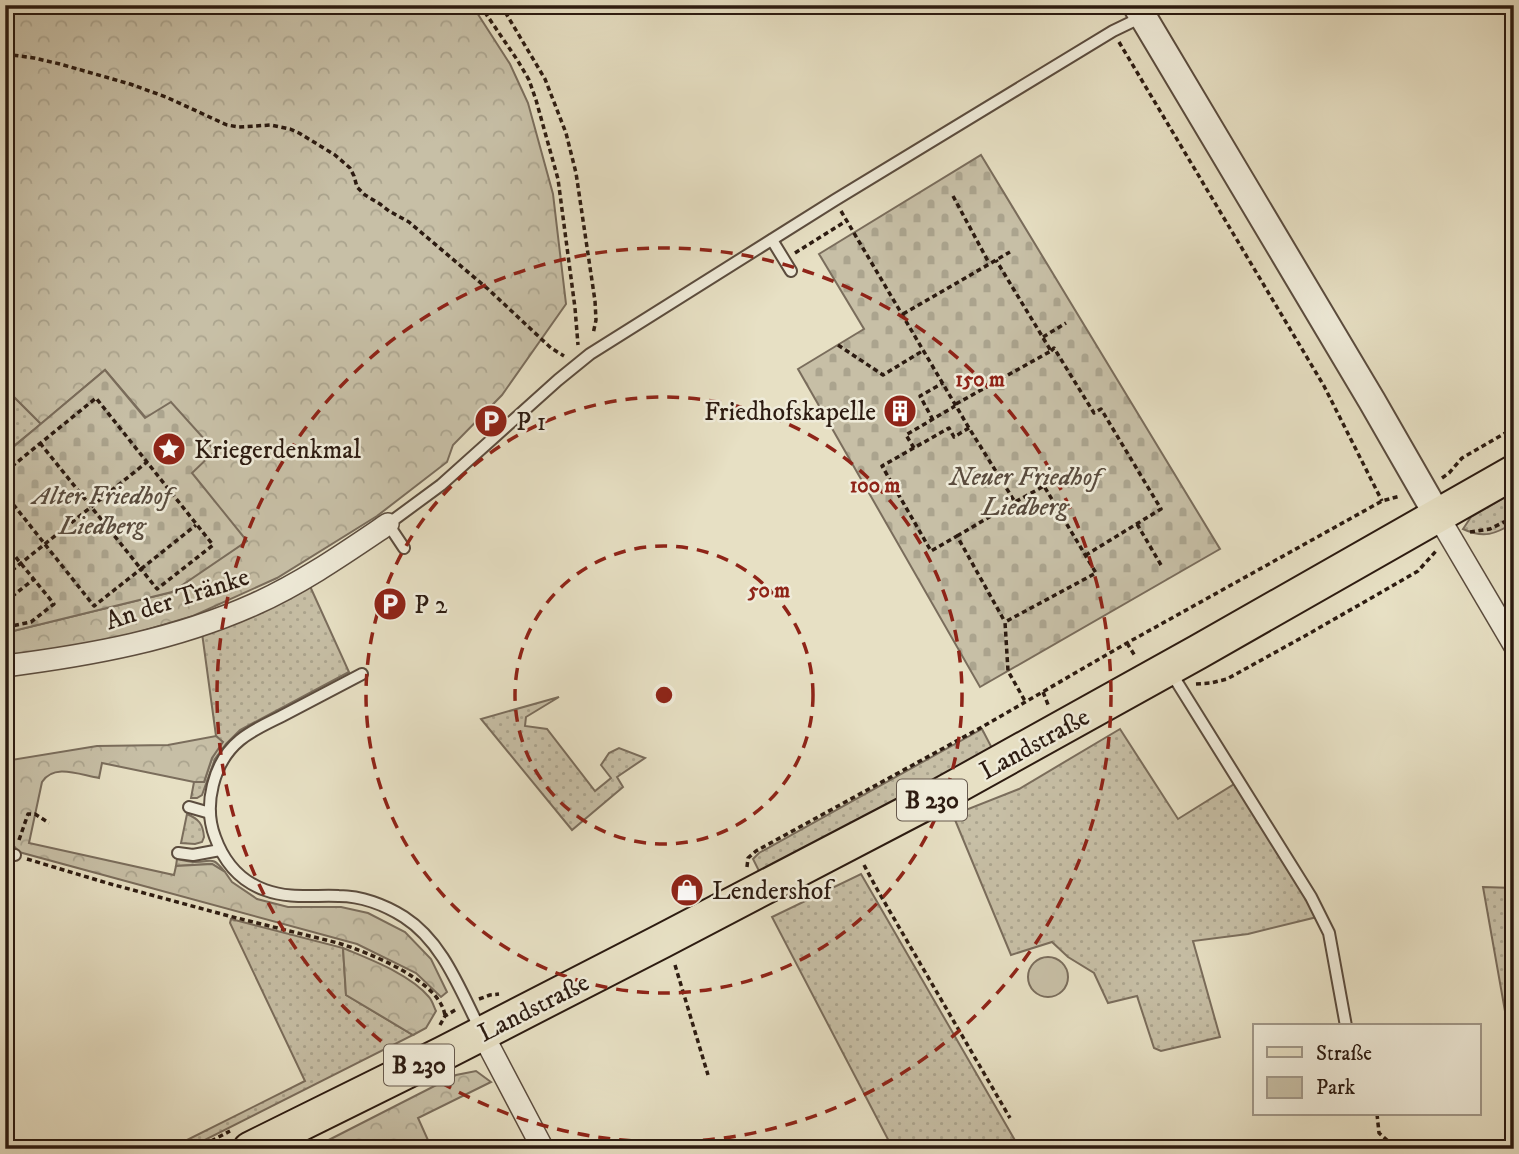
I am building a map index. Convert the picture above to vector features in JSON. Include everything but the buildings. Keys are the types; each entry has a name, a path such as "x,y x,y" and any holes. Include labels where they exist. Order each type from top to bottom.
{"main road":[{"name":"B 230","path":"1430,502 1514,472"},
{"name":"Landstraße","path":"250,1149 662,941 928,802 1168,668 1430,502"}],"street":[{"path":"1139,11 1514,645"},
{"name":"An der Tränke","path":"5,666 76,657 152,640 201,625 255,604 308,577 388,524"},
{"path":"482,1033 543,1149"}],"lane":[{"path":"404,548 388,524 441,485 577,364 835,200 1113,31 1139,11"},
{"path":"772,240 791,271"},
{"path":"1168,668 1323,918 1332,947 1346,1024"},
{"path":"362,674 240,739 231,748 218,771 212,790 210,813 214,833 220,850 230,865 241,877 264,890 292,897 356,897 379,904 404,917 425,935 444,959 482,1033"},
{"path":"189,807 210,813"},
{"path":"178,853 193,855 220,850"}],"path":[{"path":"480,5 528,80 555,167 575,308 577,364"},
{"path":"501,5 545,79 573,160 596,320 589,344 577,364"},
{"path":"1113,31 1324,386 1382,501"},
{"path":"5,54 60,64 130,84 166,97 226,125 281,126 299,133 335,155 350,168 357,187 365,195 409,222 488,289 551,348"},
{"path":"953,196 989,264"},
{"path":"835,200 1015,502"},
{"path":"784,260 846,221"},
{"path":"903,314 1010,252"},
{"path":"996,260 1051,351"},
{"path":"1043,337 1066,323"},
{"path":"838,345 883,375 924,351"},
{"path":"914,448 906,435 1054,348 1094,413 1101,409 1161,509 1086,555"},
{"path":"933,420 920,396 943,383"},
{"path":"5,472 40,443 96,398 213,545 157,589 40,443"},
{"path":"969,428 954,437 949,428 882,466 931,551 1044,485 1096,573 1005,622"},
{"path":"746,874 748,860 753,853 1382,501 1407,495 1430,502 1445,476 1462,458 1514,428"},
{"path":"5,576 148,462"},
{"path":"5,494 94,606 197,524"},
{"path":"1137,524 1161,565"},
{"path":"957,536 1005,622 1008,671 1025,701"},
{"path":"5,544 54,604 31,622 5,626"},
{"path":"5,601 34,579"},
{"path":"1042,691 1050,710 1044,713"},
{"path":"49,823 35,814 28,814 10,855 349,947 384,960 413,977 437,997 445,1016"},
{"path":"852,842 1010,1118"},
{"path":"662,941 676,967 708,1075"},
{"path":"467,1004 490,995 508,993"},
{"path":"1377,1116 1379,1133 1397,1149"},
{"path":"1407,1149 1442,1143"}],"green space":[{"path":"5,5 472,5 510,64 528,103 553,194 566,304 502,395 453,445 447,462 377,516 277,578 193,616 109,641 5,659 5,633 172,592 146,418 105,370 41,424 5,388"},
{"name":"Neuer Friedhof Liedberg","path":"981,155 1220,549 980,687 798,369 864,329 819,254"},
{"name":"Alter Friedhof Liedberg","path":"105,370 145,418 171,402 215,451 192,473 247,541 172,592 5,633 5,454"},
{"path":"5,388 41,424 5,453"},
{"path":"1514,492 1514,523 1489,534 1477,534 1463,529 1471,517"},
{"path":"309,584 349,672 240,730 215,759 202,795 191,798 194,782 204,782 212,758 222,742 216,736 202,633"},
{"path":"559,697 526,717 525,726 547,729 595,791 611,778 601,765 609,753 619,748 645,758 617,777 623,787 572,830 481,719"},
{"path":"982,729 995,754 760,873 753,859 759,853"},
{"path":"1120,729 1178,819 1236,783 1317,917 1248,934 1193,941 1220,1037 1161,1051 1154,1048 1137,996 1108,1003 1094,973 1068,957 1052,942 1011,955 953,815 1019,789"},
{"path":"216,736 223,742 212,758 204,782 102,763 99,778 68,772 47,776 42,782 29,843 174,875 176,866 212,864 257,899 288,907 341,907 368,913 405,932 431,959 447,992 441,997 416,973 357,944 19,852 5,836 5,761 97,746 168,745"},
{"path":"187,814 201,825 204,837 202,842 181,843"},
{"path":"177,859 211,861 217,863 225,872 212,864 176,866"},
{"path":"861,874 1020,1149 893,1149 772,917"},
{"path":"1483,887 1514,888 1514,1062"},
{"path":"231,919 343,948 346,995 413,1035 187,1149 169,1149 305,1081 230,923"},
{"path":"343,948 389,968 421,989 430,998 436,1011 426,1028 413,1035 346,995"},
{"path":"1048,957 1062,963 1068,977 1062,991 1048,997 1034,991 1028,977 1034,963"},
{"path":"476,1071 491,1082 418,1118 432,1149 311,1149 456,1075"}],"place":[{"name":"Friedhofskapelle","path":"900,411"},
{"name":"P 1","path":"491,421"},
{"name":"Kriegerdenkmal","path":"169,449"},
{"name":"P 2","path":"390,604"},
{"name":"Lendershof","path":"687,890"}]}
